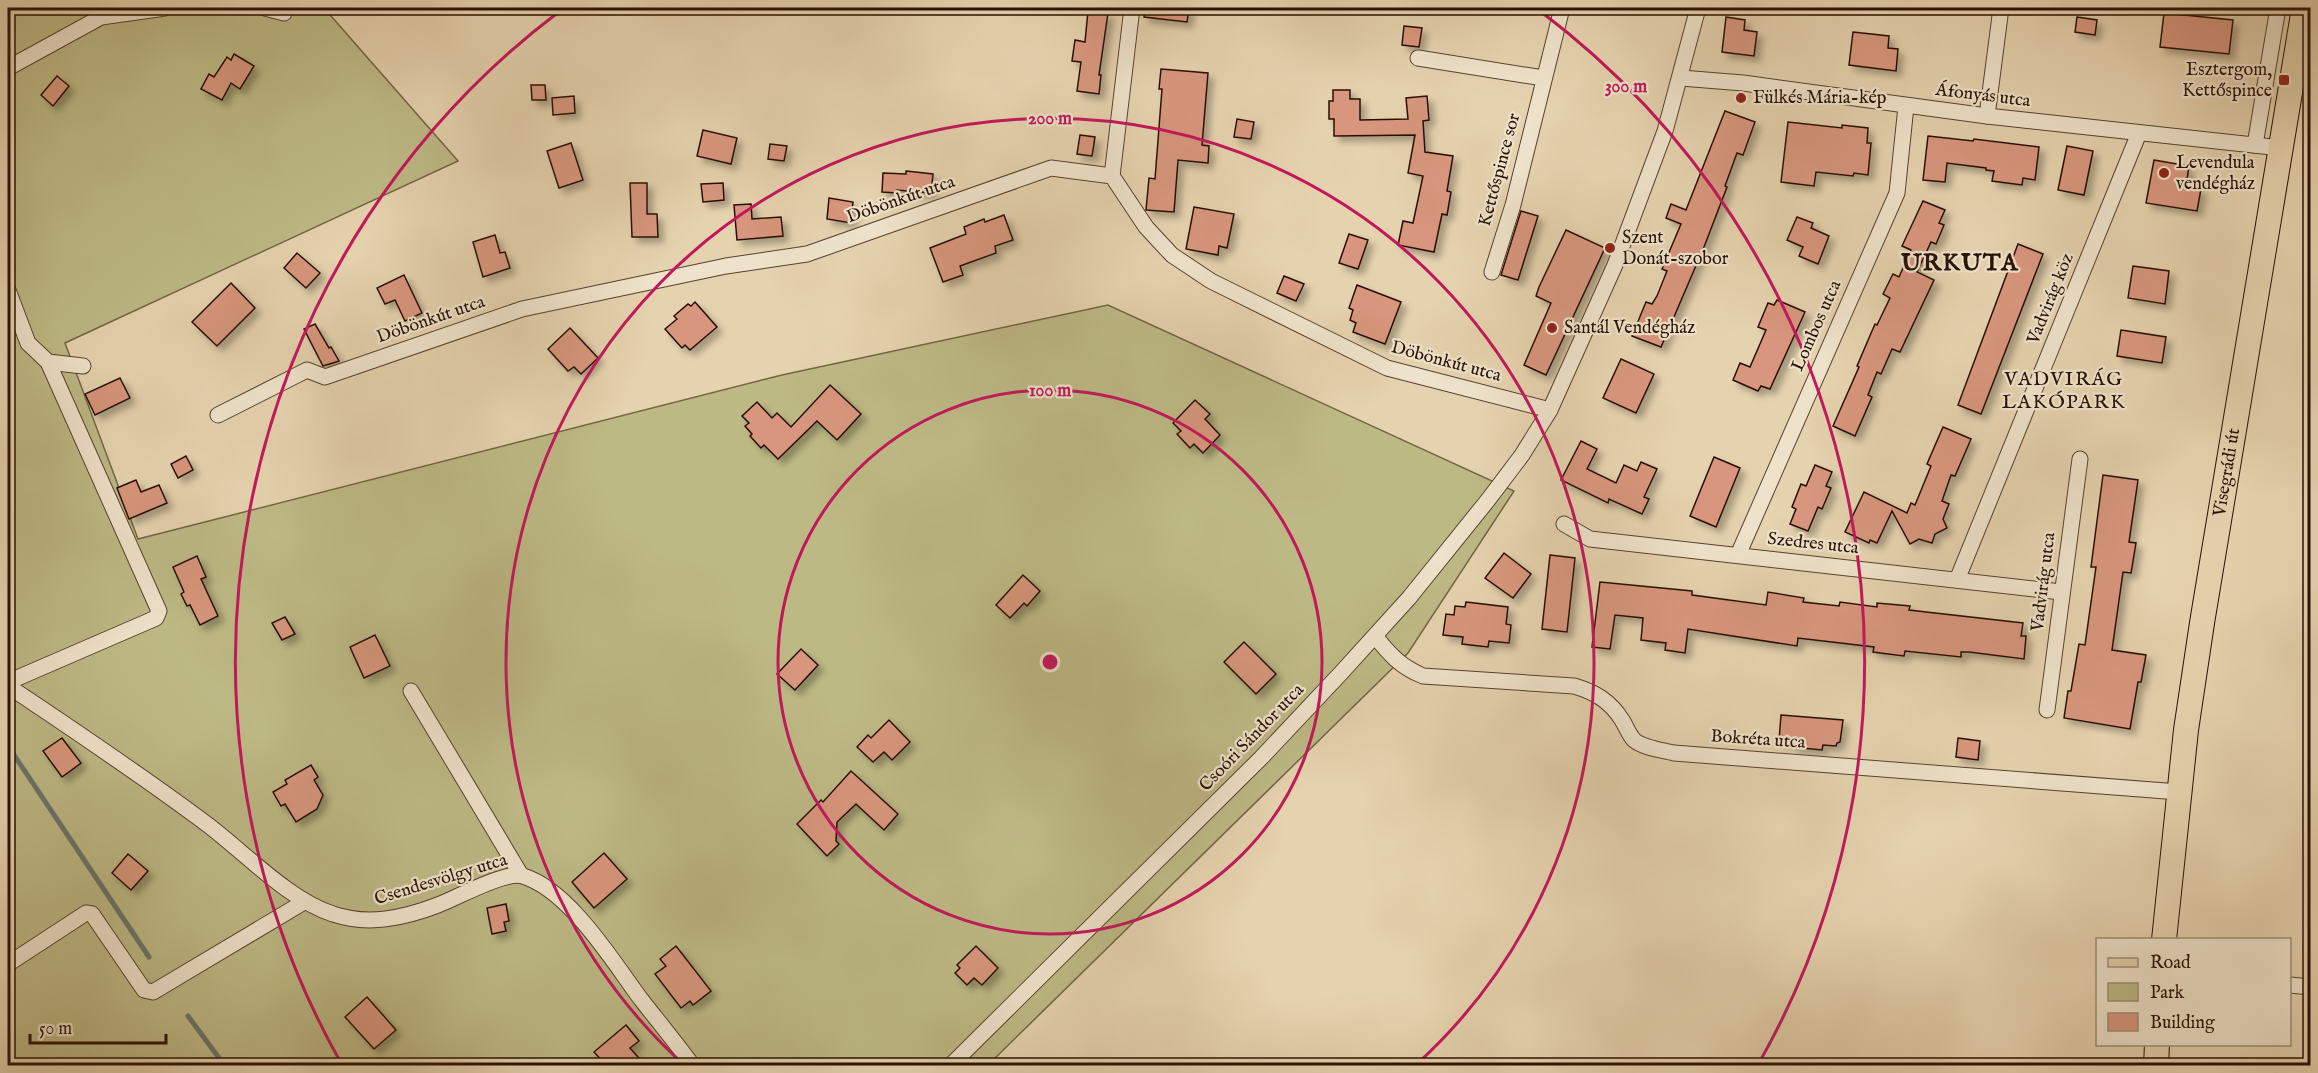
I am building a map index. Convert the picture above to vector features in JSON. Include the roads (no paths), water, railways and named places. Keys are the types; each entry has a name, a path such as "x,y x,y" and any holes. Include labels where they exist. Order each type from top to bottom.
{"main road":[{"name":"Visegrádi út","path":"2164,938 2179,792 2202,622 2304,8"},
{"path":"2156,1065 2157,1046"}],"street":[{"path":"8,68 101,17 165,8"},
{"path":"265,8 284,13"},
{"path":"1112,176 1132,8"},
{"name":"Kettőspince sor","path":"1492,272 1513,205 1562,8"},
{"name":"Csoóri Sándor utca","path":"951,1065 1261,758 1409,598 1522,454 1550,410 1615,265 1665,131 1698,8"},
{"path":"1987,116 2001,8"},
{"path":"2255,145 2278,8"},
{"path":"1418,58 1543,78"},
{"name":"Áfonyás utca","path":"1681,78 1743,83 1987,116 2281,148"},
{"name":"Lombos utca","path":"1738,555 1897,193 1906,106"},
{"name":"Vadvirág köz","path":"1957,580 2139,133"},
{"name":"Döbönkút utca","path":"218,415 307,370 325,377 522,309 726,266 807,254 1051,168 1112,176 1146,227 1172,255 1211,281 1387,368 1550,410"},
{"path":"8,290 28,343 48,362 159,610 156,618 8,684"},
{"path":"48,362 83,366"},
{"name":"Vadvirág utca","path":"2047,710 2080,459"},
{"name":"Szedres utca","path":"1564,524 1590,539 2061,592"},
{"name":"Bokréta utca","path":"1375,636 1392,658 1407,669 1423,676 1574,686 1588,691 1601,697 1612,707 1634,740 1652,748 1674,753 2179,792"},
{"name":"Csendesvölgy utca","path":"8,684 208,825 304,902 333,914 363,922 380,922 437,906 490,882 520,875 549,888 595,937 693,1065"},
{"path":"411,691 520,875"},
{"path":"8,964 86,913 92,914 144,990 153,992 304,902"},
{"path":"2291,984 2310,987"}],"waterway":[{"path":"8,746 149,957"},
{"path":"188,1016 225,1066"}],"place":[{"name":"Esztergom, Kettőspince","path":"2284,80"},
{"name":"Fülkés Mária-kép","path":"1741,98"},
{"name":"Levendula vendégház","path":"2164,173"},
{"name":"Szent Donát-szobor","path":"1610,248"},
{"name":"Santál Vendégház","path":"1552,328"}],"district":[{"name":"URKUTA","path":"1960,263"},
{"name":"VADVIRÁG LAKÓPARK","path":"2064,390"}]}
